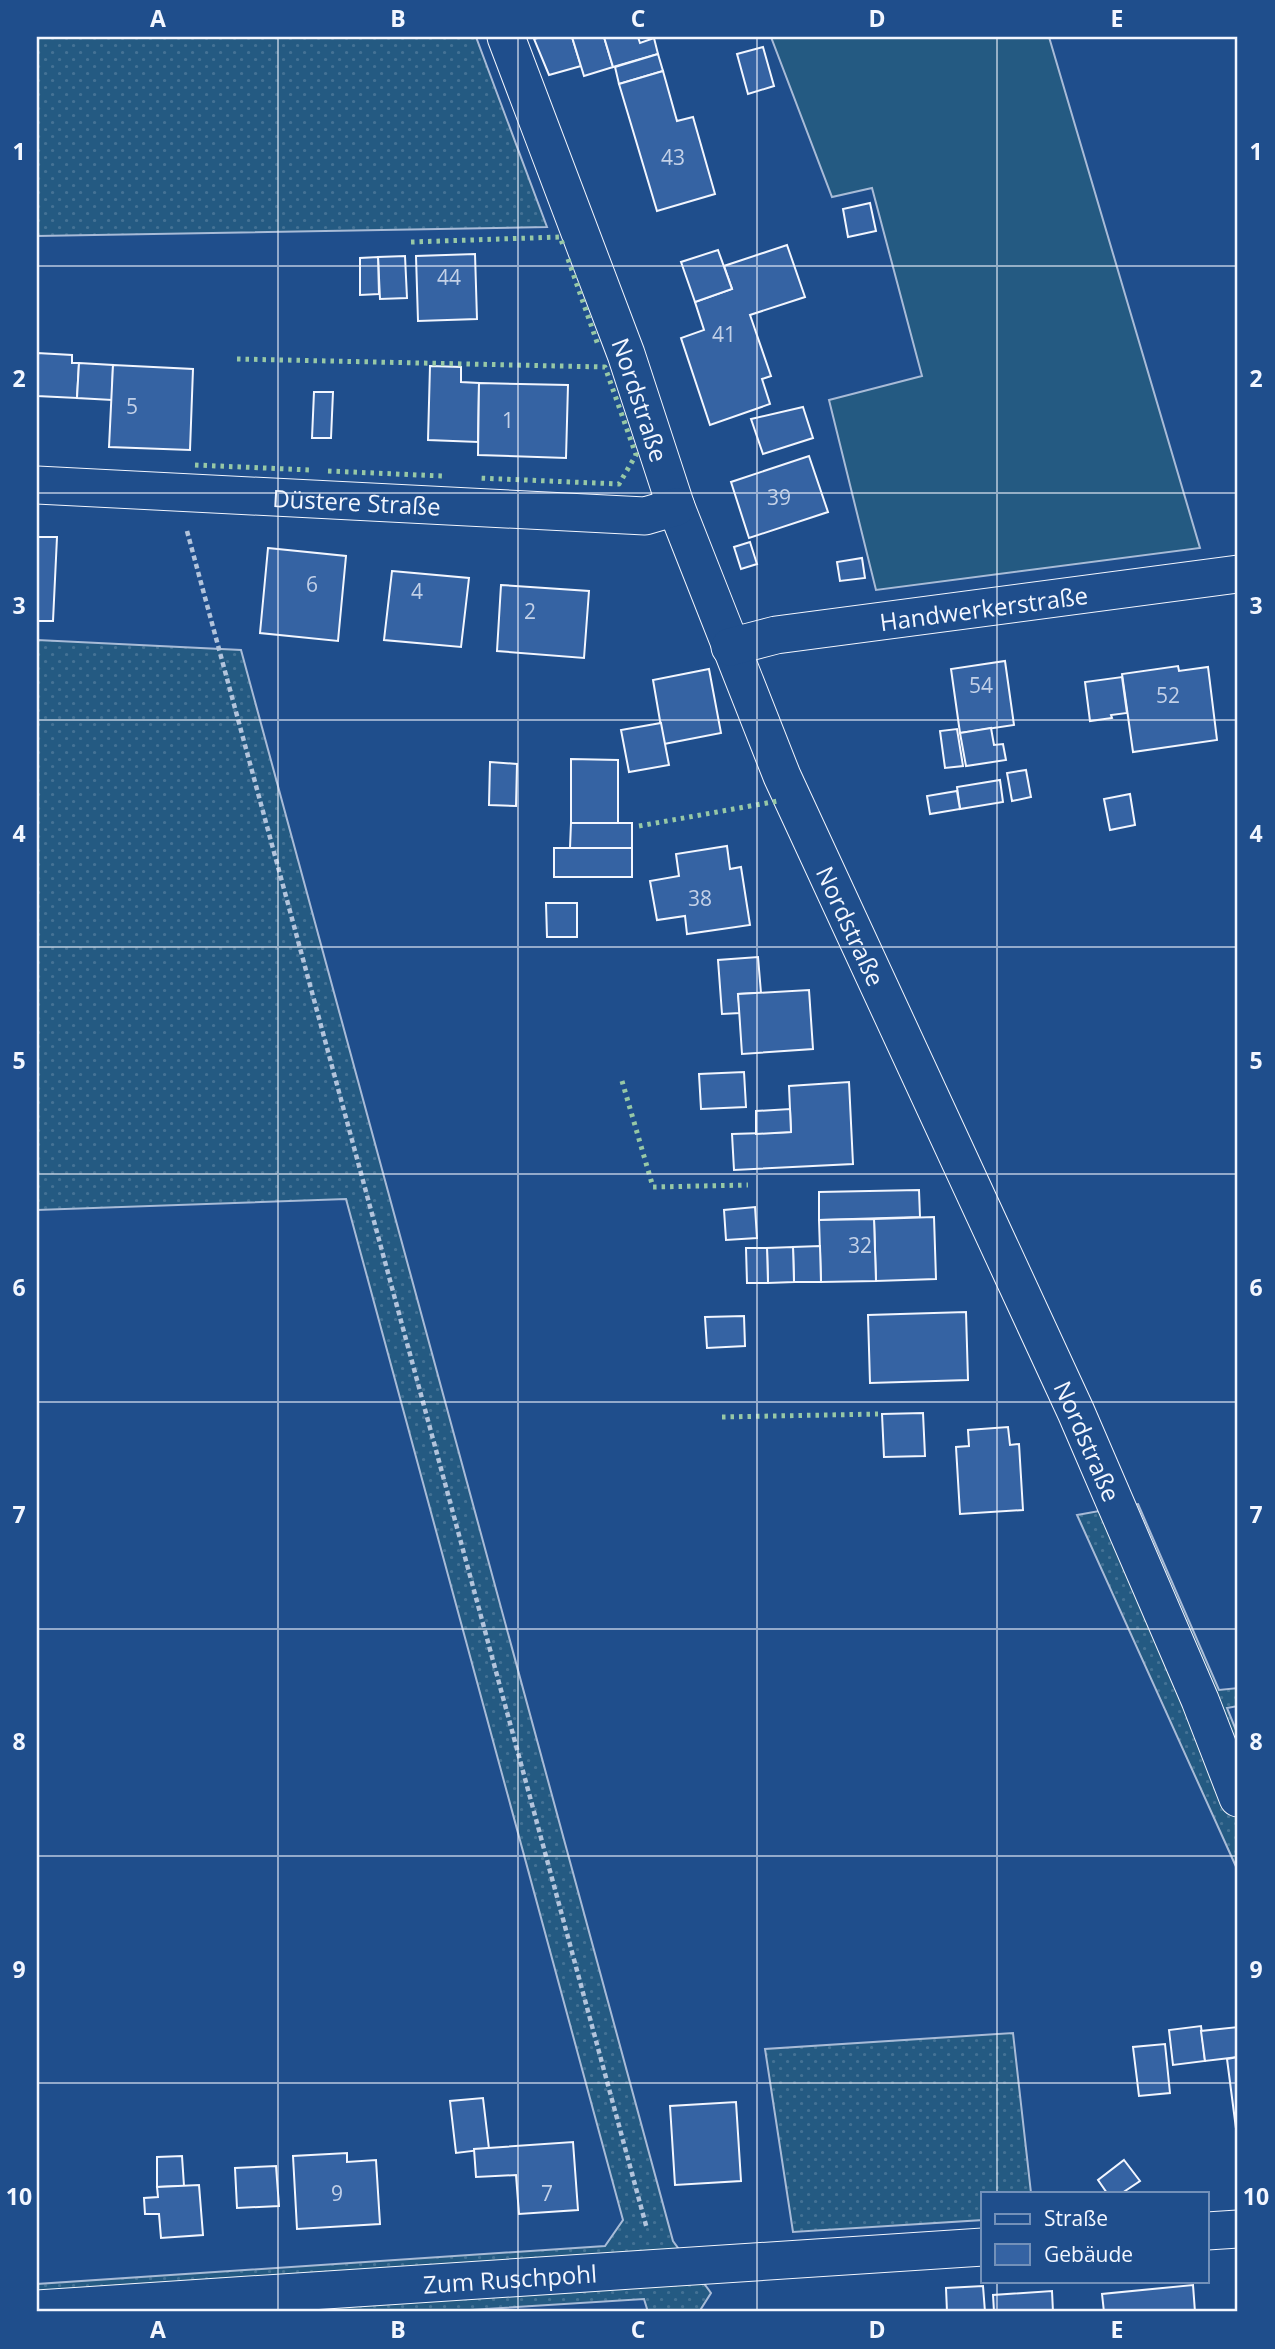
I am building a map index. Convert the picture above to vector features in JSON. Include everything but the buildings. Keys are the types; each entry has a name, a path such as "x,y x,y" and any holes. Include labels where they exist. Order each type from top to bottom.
{"street":[{"name":"Nordstraße","path":"506,37 626,354 676,507 782,776 1076,1412 1200,1700 1238,1798"},
{"name":"Düstere Straße","path":"37,485 645,516 676,507"},
{"name":"Handwerkerstraße","path":"730,647 776,635 1238,574"},
{"path":"1208,2231 1238,2229"},
{"name":"Zum Ruschpohl","path":"37,2309 981,2247"}],"path":[{"path":"178,493 199,580 658,2269"}],"shaded area":[{"path":"37,37 476,37 547,227 37,236"},
{"path":"771,37 1049,37 1200,548 876,590 829,400 922,376 872,188 832,197"},
{"path":"37,640 241,650 673,2241 711,2293 699,2312 648,2312 644,2299 437,2312 37,2312 37,2284 605,2246 623,2220 346,1199 37,1210"},
{"path":"1138,1504 1219,1690 1238,1688 1238,1706 1227,1708 1238,1735 1238,1871 1077,1515"},
{"path":"1013,2033 1031,2192 981,2192 981,2220 793,2232 765,2049"}],"hedge":[{"path":"411,242 560,237 564,248"},
{"path":"568,259 598,345"},
{"path":"237,359 605,367 636,455 619,484 478,478"},
{"path":"195,465 310,470"},
{"path":"328,471 442,476"},
{"path":"639,826 778,801 777,799"},
{"path":"622,1081 653,1187 748,1185"},
{"path":"722,1417 878,1414"}]}
